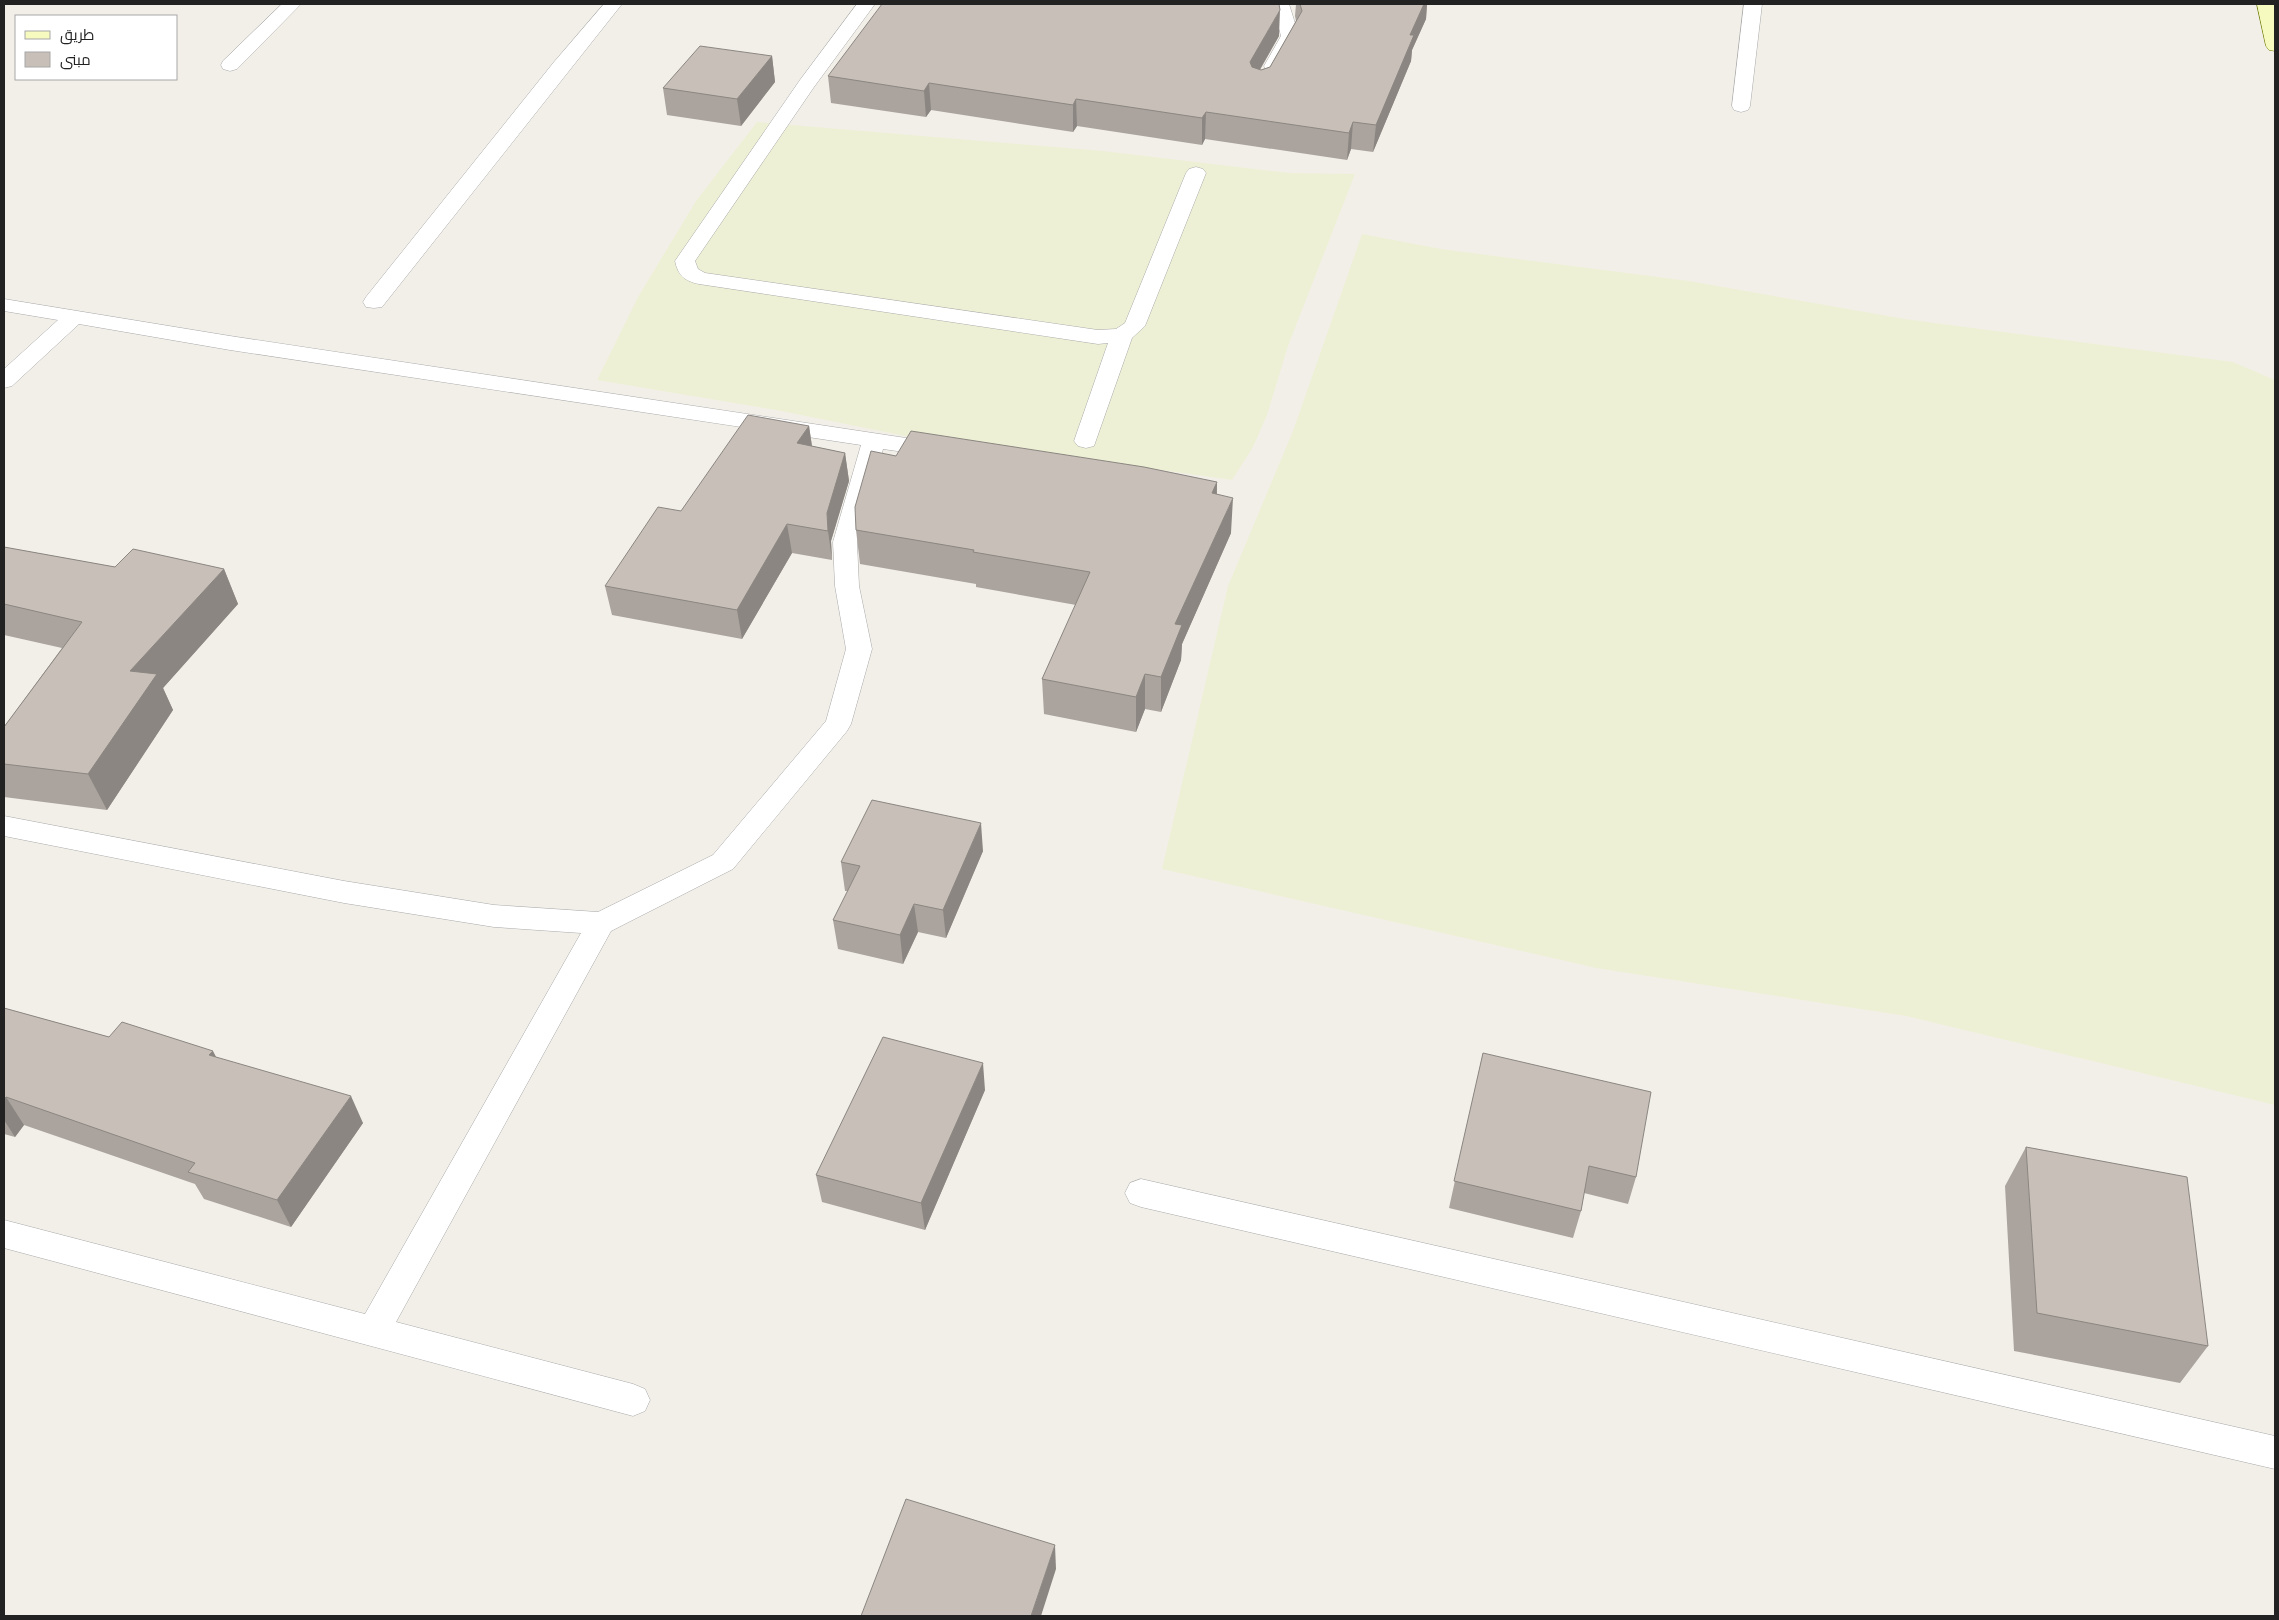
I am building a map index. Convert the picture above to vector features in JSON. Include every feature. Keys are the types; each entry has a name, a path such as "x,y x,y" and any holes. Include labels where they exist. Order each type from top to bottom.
{"street":[{"path":"230,65 292,4"},
{"path":"374,302 612,4"},
{"path":"866,4 807,84 685,261 688,272 699,278 1098,337 1122,335 1134,326 1196,173"},
{"path":"1264,82 1290,36 1282,6 1277,4"},
{"path":"1741,106 1753,4"},
{"path":"2266,4 2275,46"},
{"path":"4,305 454,378 962,454"},
{"path":"4,380 74,317"},
{"path":"1086,441 1122,335"},
{"path":"4,826 344,892 494,916 601,923 723,862 838,724 859,649 847,586 845,542 874,441"},
{"path":"372,1331 601,923"},
{"path":"1141,1193 2275,1453"},
{"path":"4,1234 632,1400"}],"green space":[{"path":"757,122 1103,151 1290,173 1355,174 1288,346 1267,415 1253,447 1232,480 1048,454 915,438 776,410 597,380 638,297 696,201"},
{"path":"1362,234 1441,249 1689,281 1905,319 2233,362 2275,380 2275,1105 1906,1016 1596,968 1162,869 1228,586 1293,431"}],"building":[{"path":"882,4 1279,4 1280,10 1250,62 1252,67 1261,70 1270,67 1302,11 1300,4 1424,4 1410,35 1414,35 1376,125 1353,122 1349,133 1206,112 1202,118 1076,99 1073,105 929,83 924,91 828,76"},
{"path":"700,46 772,56 737,99 663,88"},
{"path":"748,415 809,426 797,443 845,453 827,513 828,531 787,524 737,610 605,586 658,507 681,511"},
{"path":"911,431 1144,467 1217,482 1212,493 1233,498 1175,624 1182,625 1161,677 1145,674 1136,697 1042,679 1090,572 856,530 855,507 871,451 896,456"},
{"path":"4,547 115,567 133,549 224,569 130,671 157,674 88,774 4,764 4,727 82,622 4,604"},
{"path":"872,800 981,823 943,910 914,904 900,935 833,920 860,866 841,862"},
{"path":"4,1008 109,1037 122,1022 213,1051 209,1055 351,1096 277,1200 188,1172 195,1163 6,1097 4,1100"},
{"path":"883,1037 983,1063 921,1203 816,1175"},
{"path":"1483,1053 1651,1092 1636,1177 1589,1166 1581,1211 1454,1181"},
{"path":"2026,1147 2187,1177 2208,1346 2037,1313"},
{"path":"906,1499 1055,1545 1031,1616 861,1616"}]}
